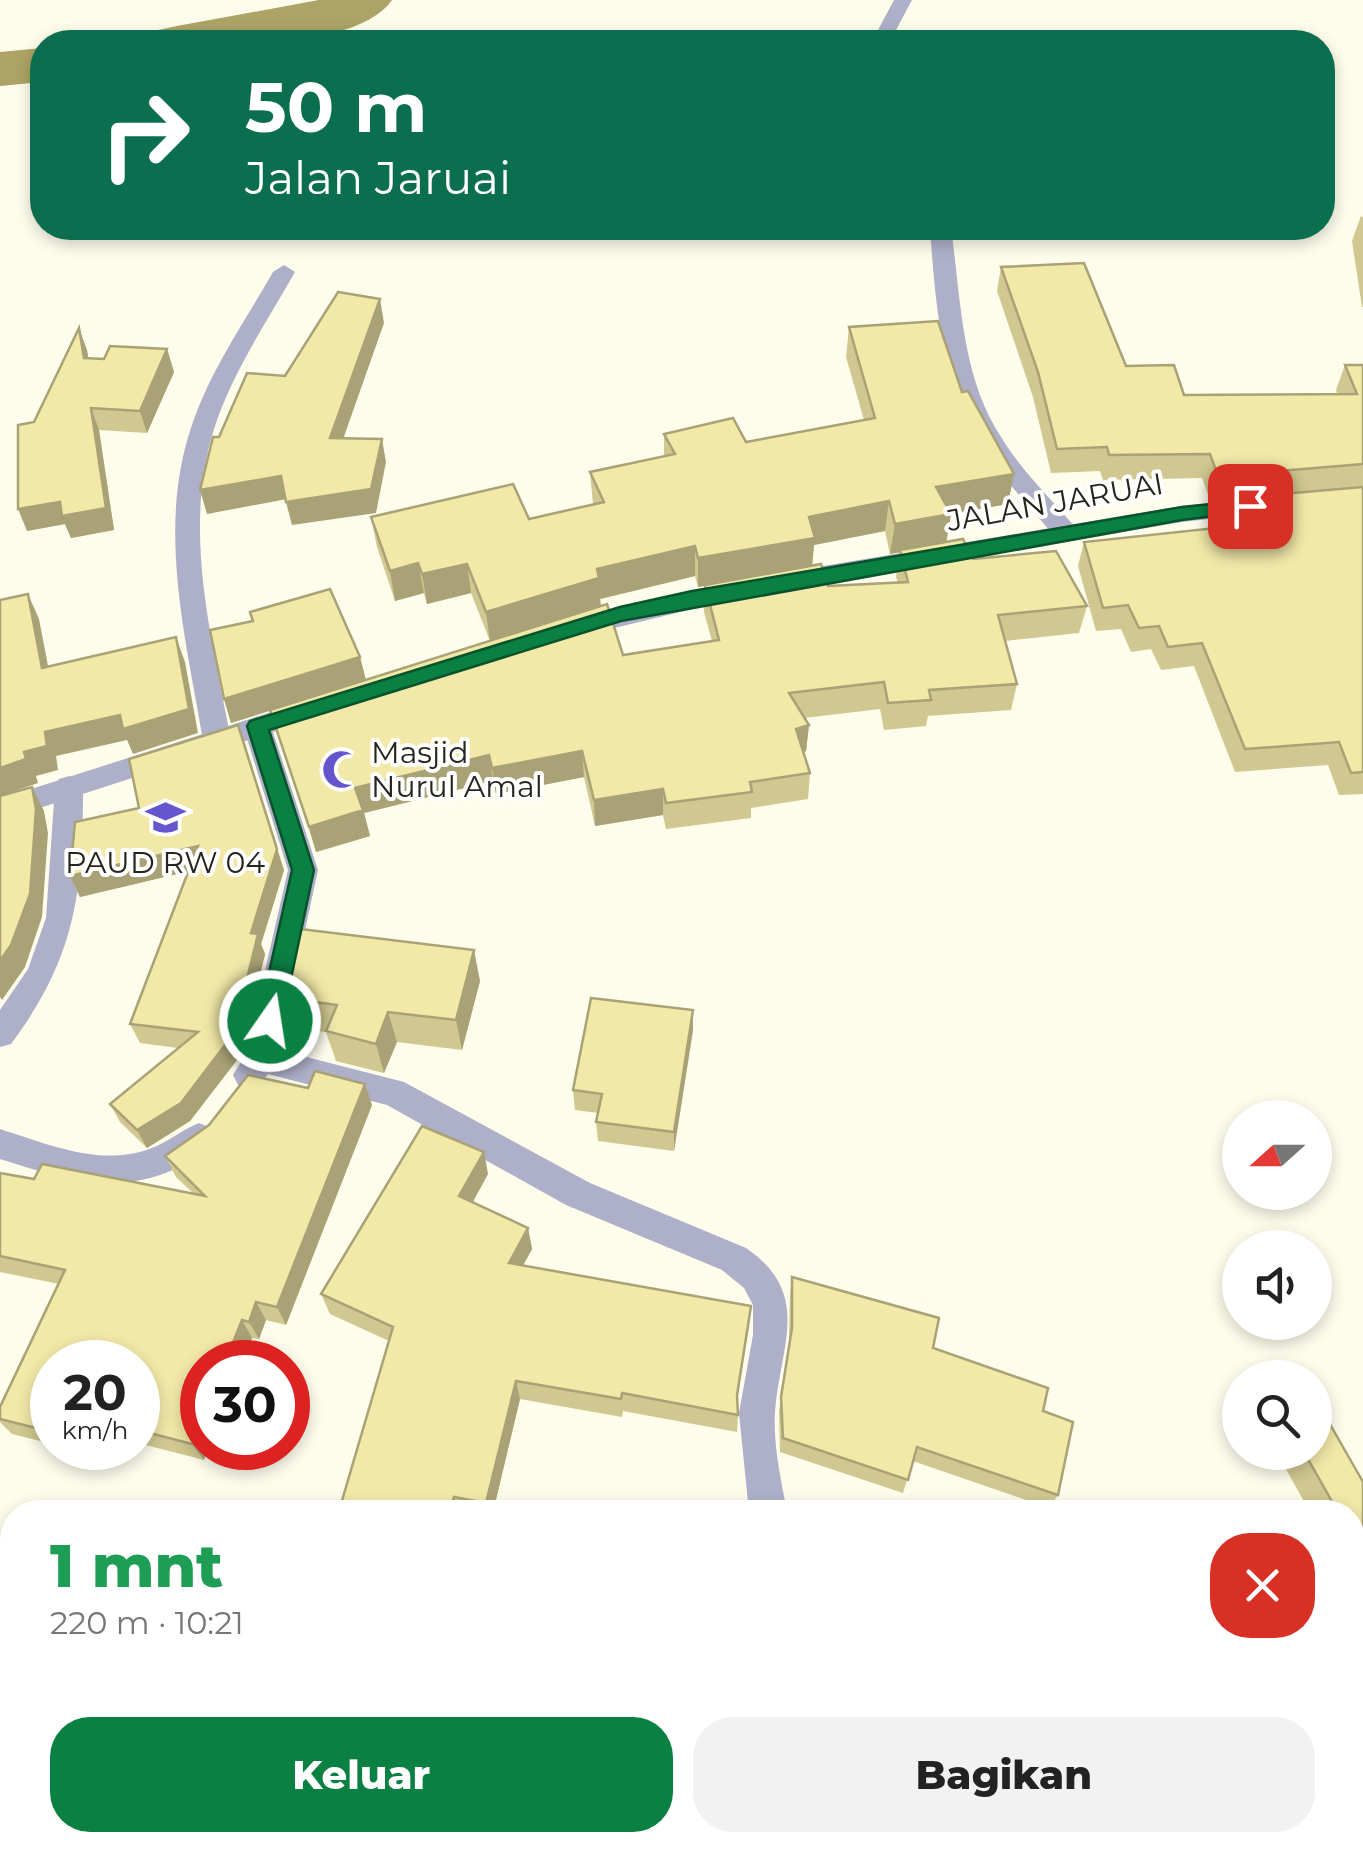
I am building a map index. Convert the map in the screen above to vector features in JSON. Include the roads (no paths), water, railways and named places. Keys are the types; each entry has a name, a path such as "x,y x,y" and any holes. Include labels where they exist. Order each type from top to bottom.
{"street":[{"path":"887,30 903,0"},
{"path":"942,240 961,369 970,400 988,436 1066,533"},
{"path":"216,740 190,582 186,516 196,450 219,387 284,272"},
{"name":"JALAN JARUAI","path":"543,638 692,598 1182,514 1284,504"},
{"path":"0,810 334,703"},
{"path":"0,1144 87,1170 128,1173 172,1158 205,1134 261,1059 303,870 258,726"},
{"path":"0,1034 37,984 60,934 68,894 69,787"},
{"path":"261,1059 393,1092 445,1117 578,1194 734,1259 753,1272 767,1293 770,1322 758,1411 757,1459 766,1500"}],"waterway":[{"path":"252,30 320,19 365,0"},
{"path":"0,69 30,66"}],"place":[{"name":"Masjid Nurul Amal","path":"341,769"},
{"name":"PAUD RW 04","path":"165,818"}]}
